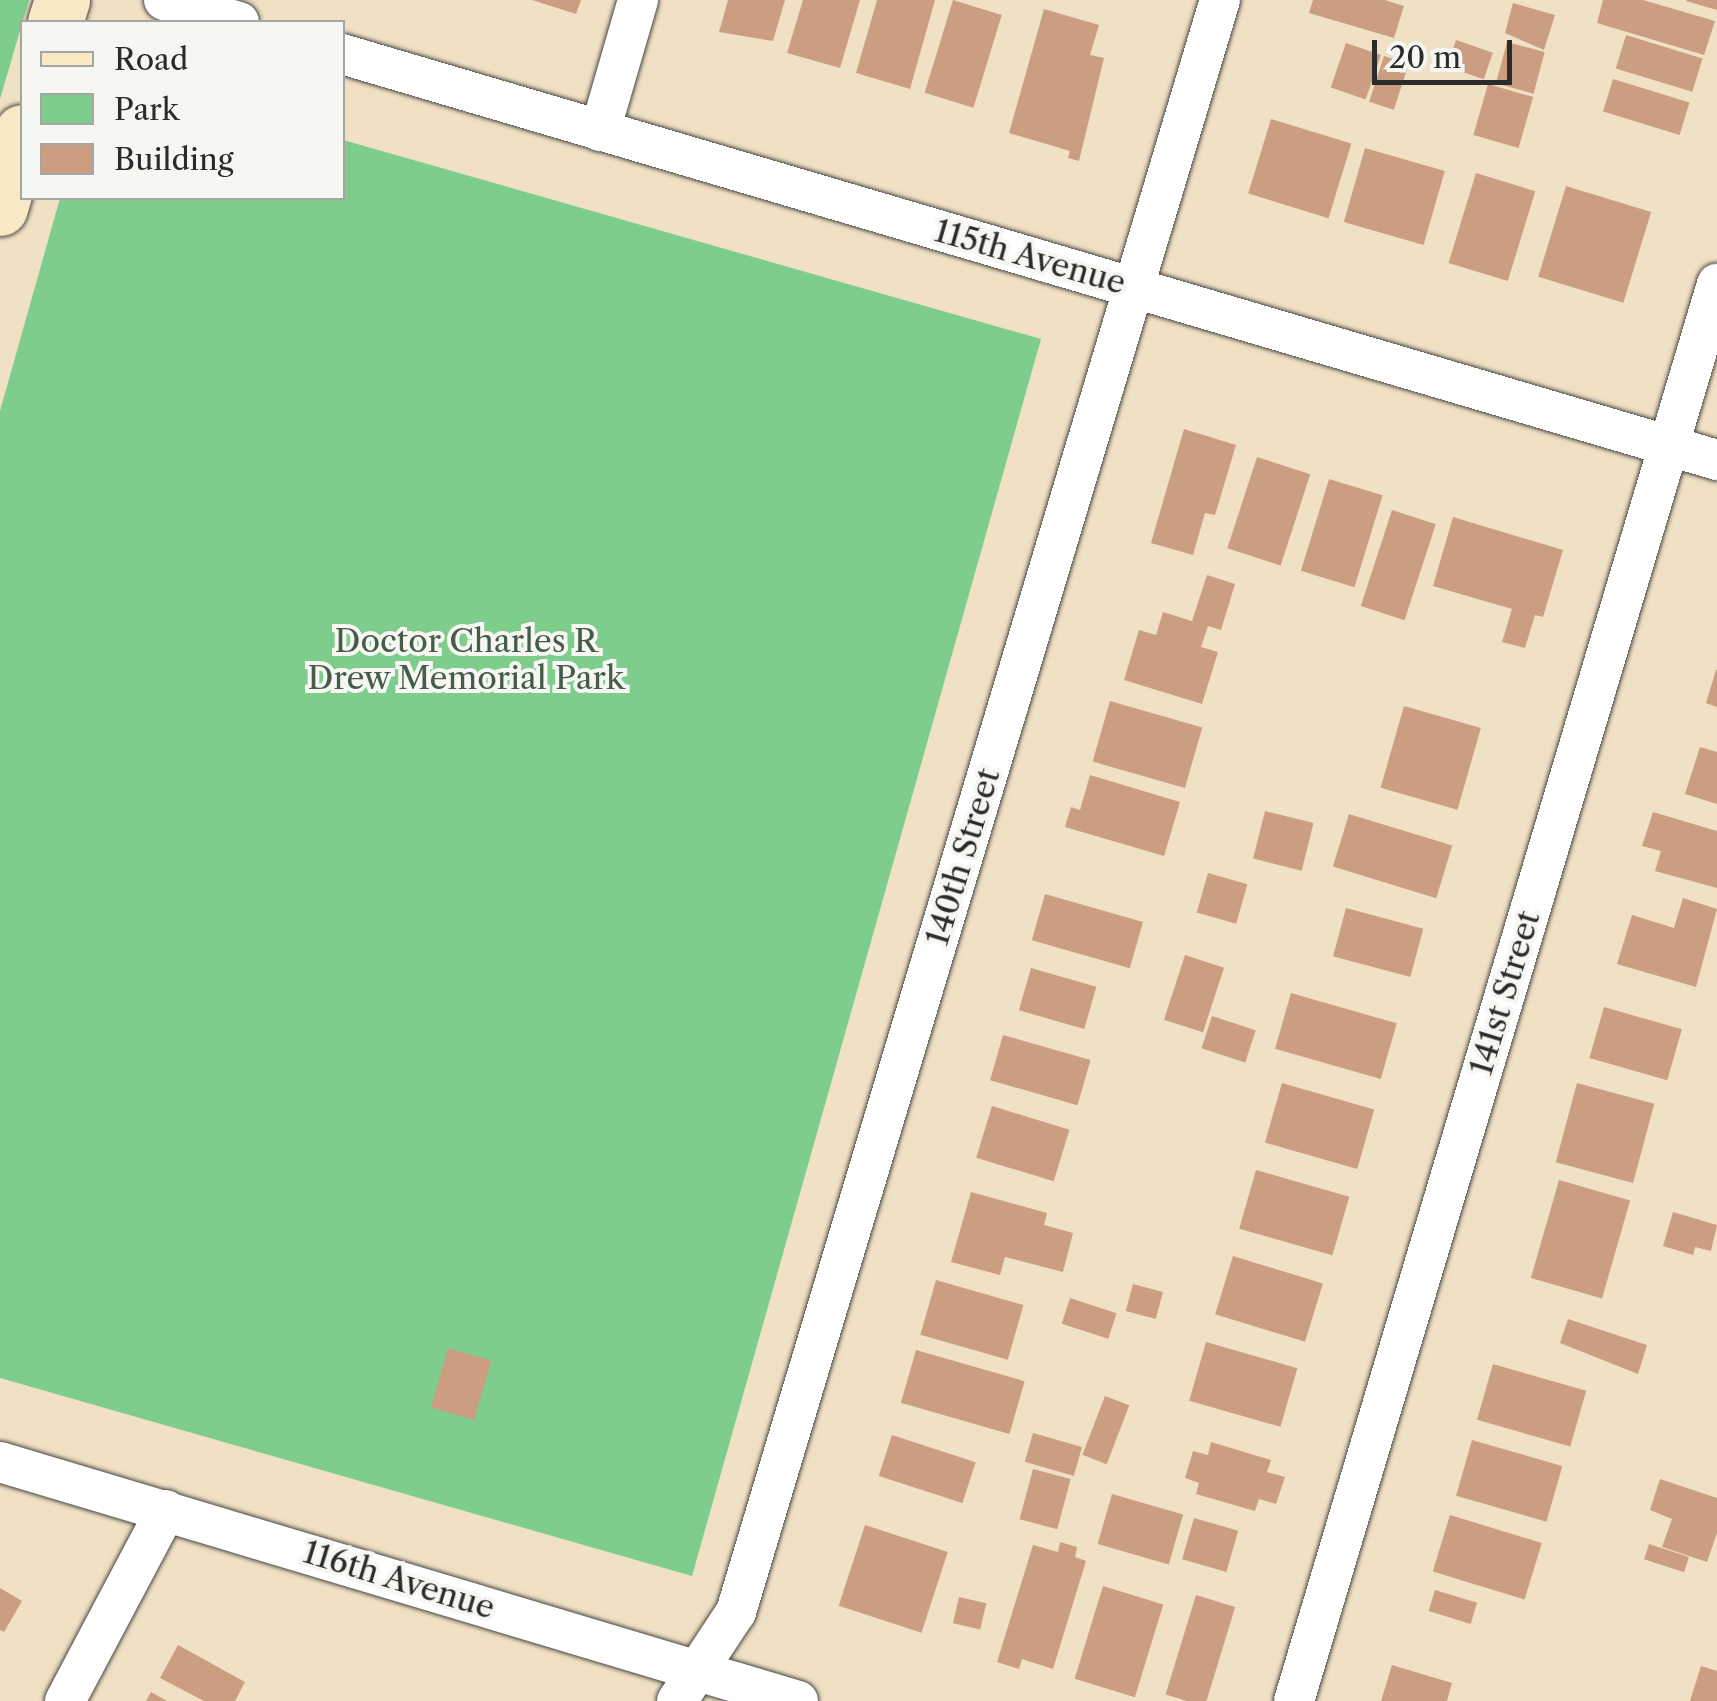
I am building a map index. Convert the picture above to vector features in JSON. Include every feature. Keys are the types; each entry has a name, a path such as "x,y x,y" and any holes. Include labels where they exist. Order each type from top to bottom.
{"main road":[{"path":"0,208 20,139"}],"street":[{"path":"164,0 232,20"},
{"path":"600,131 638,0"},
{"name":"140th Street","path":"688,1686 736,1612 1220,0"},
{"name":"115th Avenue","path":"345,55 1717,460"},
{"name":"141st Street","path":"1294,1701 1717,284"},
{"name":"116th Avenue","path":"0,1462 166,1510 688,1686 798,1701"},
{"path":"64,1701 166,1510"}],"green space":[{"path":"0,0 29,0 20,20 0,99"},
{"name":"Doctor Charles R Drew Memorial Park","path":"345,141 1041,339 692,1576 0,1378 0,411 59,200 345,200"}],"building":[{"path":"532,0 581,0 576,14"},
{"path":"728,0 785,0 773,41 719,32"},
{"path":"803,0 860,0 840,68 787,53"},
{"path":"877,0 935,0 910,89 856,73"},
{"path":"953,0 1002,15 973,108 925,93"},
{"path":"1313,0 1385,0 1404,6 1394,38 1309,13"},
{"path":"1603,0 1643,0 1715,21 1704,55 1597,23"},
{"path":"1717,0 1717,10 1686,1"},
{"path":"1513,3 1555,15 1544,50 1505,33"},
{"path":"1044,9 1099,25 1090,55 1104,58 1079,161 1068,158 1070,151 1009,133"},
{"path":"1626,35 1703,58 1692,92 1616,68"},
{"path":"1456,40 1493,53 1484,79 1447,66"},
{"path":"1507,42 1545,52 1534,94 1496,84"},
{"path":"1346,43 1381,55 1366,99 1331,87"},
{"path":"1384,56 1409,64 1394,110 1369,102"},
{"path":"1613,79 1690,102 1680,135 1603,112"},
{"path":"1488,84 1533,97 1519,148 1473,135"},
{"path":"1271,119 1351,144 1329,218 1248,194"},
{"path":"1365,148 1445,171 1424,245 1344,222"},
{"path":"1476,173 1535,191 1508,281 1449,263"},
{"path":"1566,186 1651,212 1623,303 1538,277"},
{"path":"1184,429 1236,445 1215,515 1205,513 1193,555 1151,543"},
{"path":"1257,457 1310,474 1281,566 1227,548"},
{"path":"1329,479 1383,495 1354,587 1301,571"},
{"path":"1392,510 1436,524 1405,620 1361,606"},
{"path":"1453,517 1563,550 1543,617 1535,615 1525,648 1502,642 1512,609 1433,586"},
{"path":"1207,575 1235,584 1221,630 1208,626 1201,647 1218,652 1202,704 1124,680 1139,630 1156,635 1163,612 1192,621"},
{"path":"1717,670 1717,707 1706,703"},
{"path":"1110,701 1202,727 1185,788 1093,762"},
{"path":"1404,706 1481,728 1457,810 1381,788"},
{"path":"1700,747 1717,752 1717,804 1685,794"},
{"path":"1090,775 1180,802 1164,856 1065,827 1071,807 1080,810"},
{"path":"1265,811 1314,823 1302,871 1253,859"},
{"path":"1653,812 1717,831 1717,888 1655,871 1661,851 1642,846"},
{"path":"1349,814 1452,846 1436,898 1333,867"},
{"path":"1208,873 1247,884 1236,924 1197,912"},
{"path":"1045,894 1143,922 1130,968 1032,940"},
{"path":"1683,898 1717,909 1696,987 1617,964 1632,915 1674,928"},
{"path":"1346,908 1423,929 1410,977 1333,956"},
{"path":"1185,955 1224,968 1203,1032 1164,1020"},
{"path":"1031,968 1096,987 1084,1029 1019,1010"},
{"path":"1291,993 1397,1023 1381,1079 1275,1049"},
{"path":"1604,1007 1682,1029 1667,1080 1589,1058"},
{"path":"1212,1016 1256,1030 1245,1063 1201,1048"},
{"path":"1003,1035 1090,1060 1078,1105 990,1080"},
{"path":"1282,1083 1374,1109 1357,1169 1265,1143"},
{"path":"1577,1083 1654,1104 1633,1183 1556,1162"},
{"path":"992,1106 1069,1130 1054,1181 976,1158"},
{"path":"1256,1170 1349,1197 1332,1255 1239,1229"},
{"path":"1559,1180 1630,1200 1602,1298 1531,1278"},
{"path":"971,1192 1047,1213 1044,1225 1073,1233 1063,1272 1005,1257 1000,1275 951,1262"},
{"path":"1673,1212 1717,1225 1711,1251 1695,1247 1693,1255 1663,1246"},
{"path":"1233,1256 1323,1283 1305,1342 1215,1314"},
{"path":"936,1280 1023,1305 1008,1360 920,1335"},
{"path":"1133,1284 1163,1292 1156,1319 1126,1311"},
{"path":"1070,1298 1117,1313 1108,1339 1062,1324"},
{"path":"1568,1319 1647,1345 1638,1374 1560,1343"},
{"path":"1206,1342 1297,1368 1281,1427 1189,1401"},
{"path":"448,1348 491,1360 474,1420 431,1408"},
{"path":"916,1350 1025,1381 1009,1434 901,1403"},
{"path":"1493,1364 1586,1391 1570,1446 1477,1420"},
{"path":"1105,1396 1129,1405 1107,1464 1082,1455"},
{"path":"1033,1433 1082,1447 1074,1476 1025,1462"},
{"path":"892,1435 976,1462 962,1503 879,1476"},
{"path":"1472,1440 1562,1466 1546,1522 1456,1496"},
{"path":"1211,1442 1271,1460 1267,1472 1285,1477 1276,1504 1259,1499 1255,1511 1196,1494 1199,1483 1185,1478 1193,1451 1208,1455"},
{"path":"1033,1469 1071,1479 1057,1529 1020,1519"},
{"path":"1660,1479 1717,1498 1717,1533 1707,1562 1662,1547 1672,1519 1650,1510"},
{"path":"1112,1494 1183,1514 1169,1564 1098,1544"},
{"path":"1450,1515 1542,1543 1525,1599 1433,1571"},
{"path":"1194,1518 1238,1531 1226,1572 1182,1559"},
{"path":"865,1525 948,1552 921,1633 839,1606"},
{"path":"1060,1542 1077,1547 1075,1557 1086,1561 1053,1669 1022,1659 1019,1669 997,1662 1033,1545 1058,1552"},
{"path":"1649,1544 1689,1557 1684,1572 1644,1559"},
{"path":"1103,1586 1163,1604 1135,1697 1075,1679"},
{"path":"0,1588 22,1601 4,1632 0,1630"},
{"path":"1435,1590 1477,1603 1471,1624 1429,1611"},
{"path":"1196,1595 1235,1607 1206,1701 1187,1701 1166,1694"},
{"path":"959,1597 986,1603 980,1630 953,1623"},
{"path":"178,1645 245,1682 235,1701 204,1701 160,1678"},
{"path":"1392,1665 1452,1683 1447,1701 1381,1701"},
{"path":"1701,1666 1717,1671 1717,1701 1690,1701"},
{"path":"151,1692 167,1701 146,1701"}]}
